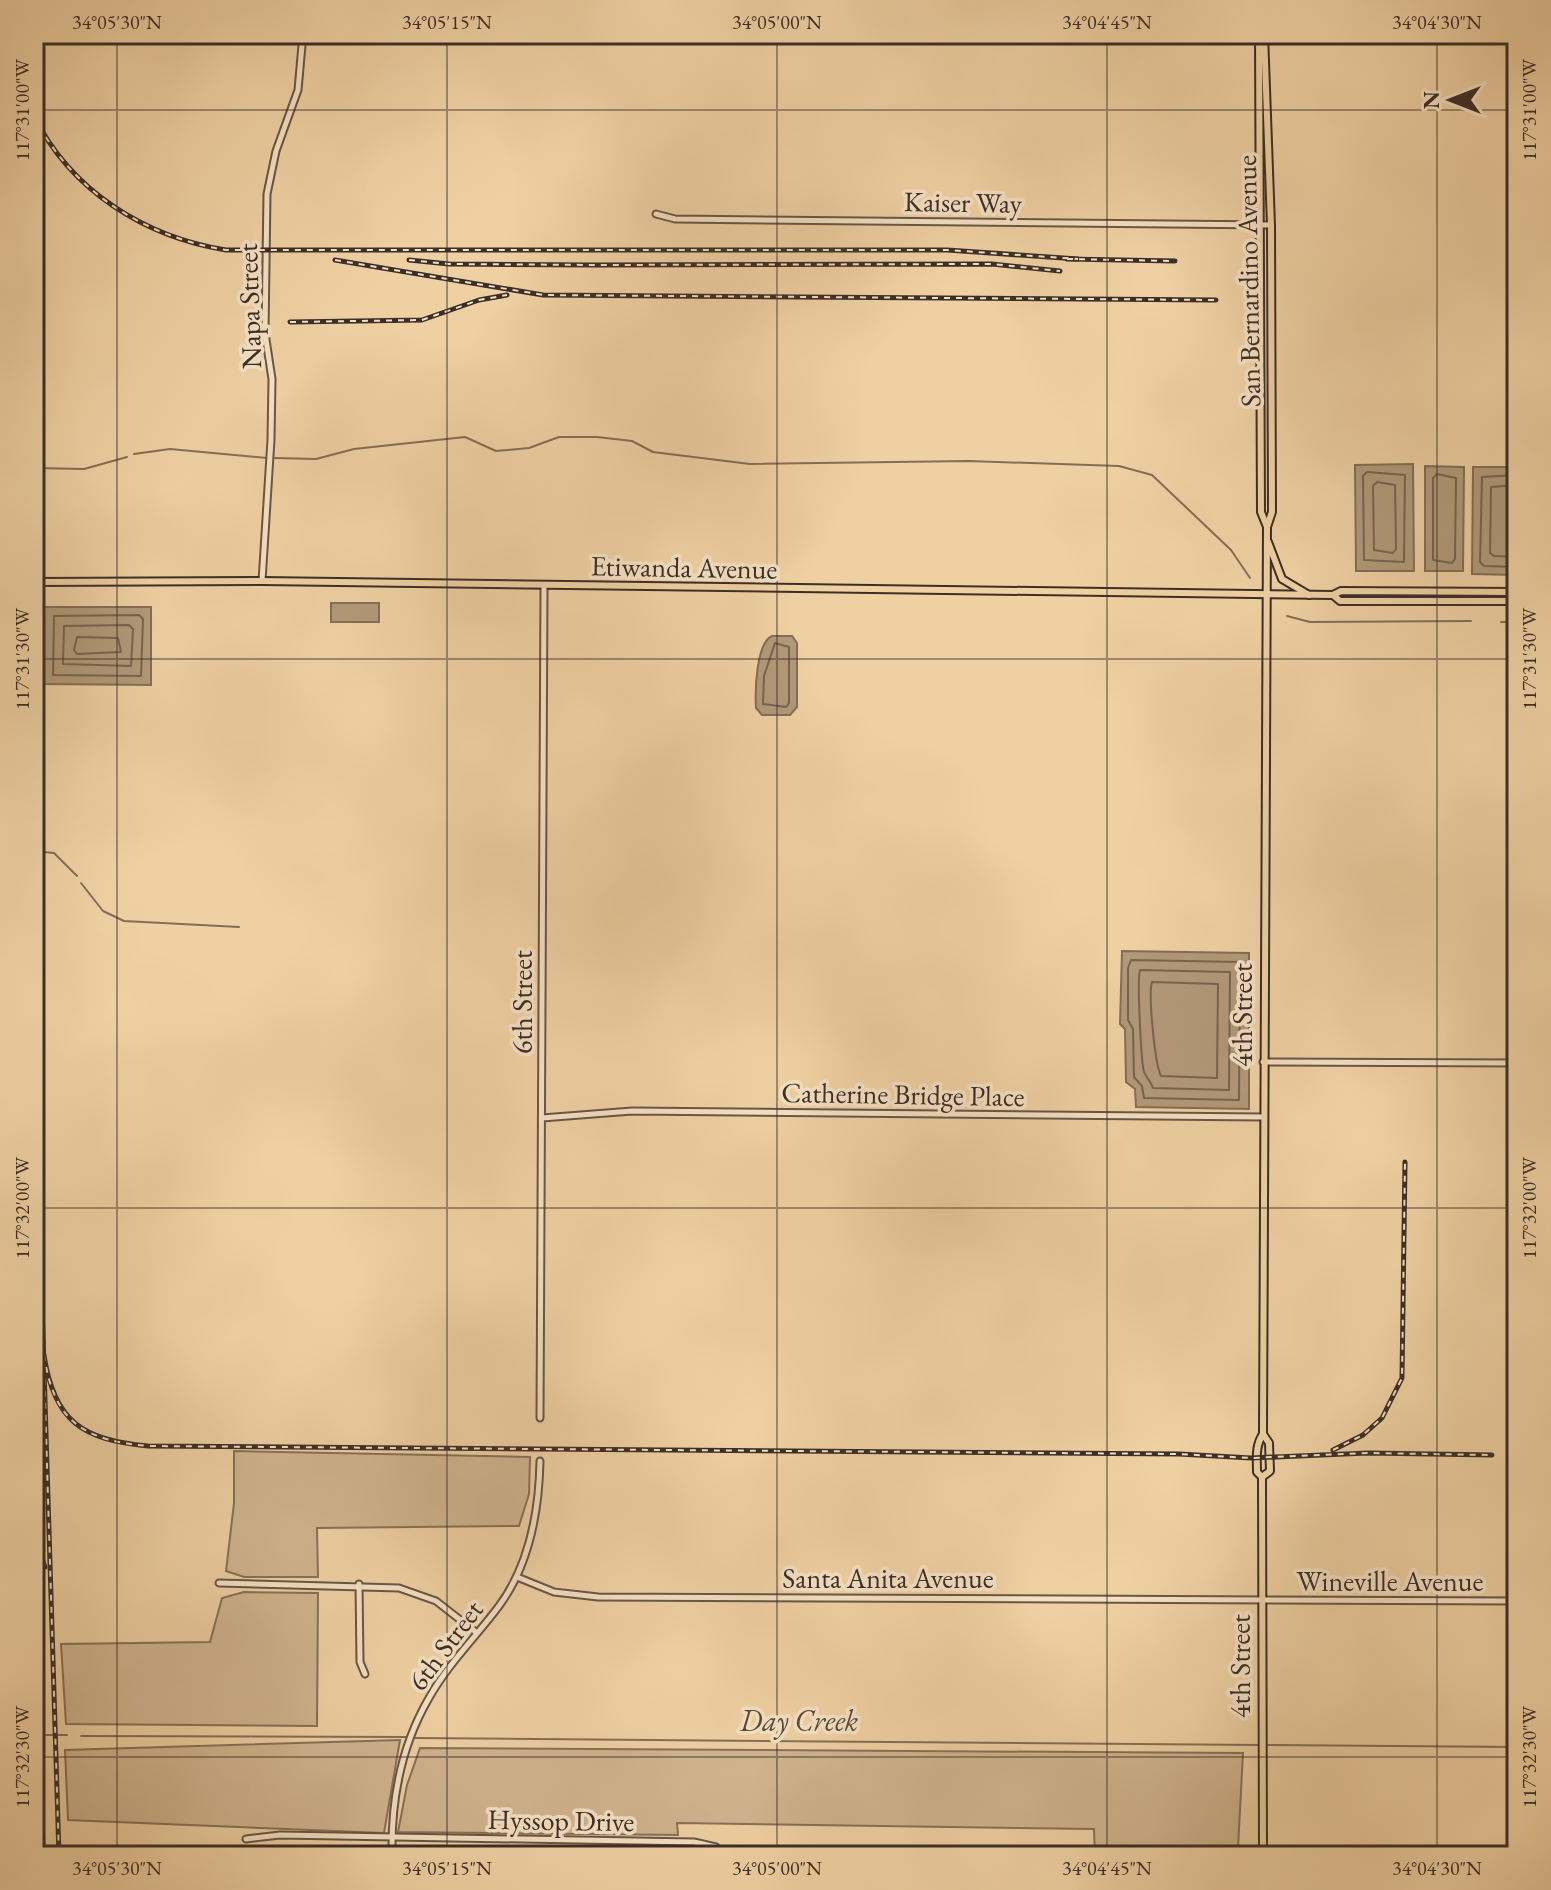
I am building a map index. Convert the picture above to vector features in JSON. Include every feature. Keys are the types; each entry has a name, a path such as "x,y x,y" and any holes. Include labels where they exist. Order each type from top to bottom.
{"main road":[{"name":"San Bernardino Avenue","path":"1262,34 1261,512 1267,527"},
{"name":"San Bernardino Avenue","path":"1262,34 1271,225 1272,512 1267,527 1267,595"},
{"path":"1267,539 1280,576 1309,595"},
{"name":"Etiwanda Avenue","path":"34,582 262,581 1267,595 1333,595 1341,591 1517,592"},
{"name":"4th Street","path":"1262,1477 1270,1471 1269,1443 1263,1434 1267,595"},
{"name":"Etiwanda Avenue","path":"1333,595 1340,601 1517,601"},
{"name":"4th Street","path":"1263,1434 1257,1443 1257,1472 1262,1477 1263,1856"}],"street":[{"name":"Napa Street","path":"262,581 272,425 272,379 265,333 267,194 276,151 298,90 303,34"},
{"path":"1472,34 1517,35"},
{"name":"Kaiser Way","path":"656,214 675,219 1271,225"},
{"name":"6th Street","path":"540,1418 544,587"},
{"path":"1263,1062 1517,1063"},
{"name":"Catherine Bridge Place","path":"542,1118 632,1111 1263,1117"},
{"name":"6th Street","path":"392,1856 394,1802 405,1751 434,1688 517,1577 535,1521 540,1461"},
{"name":"Santa Anita Avenue","path":"517,1577 555,1592 586,1596 1262,1602"},
{"path":"219,1583 390,1586 418,1593 445,1607 477,1633"},
{"path":"359,1584 360,1662 365,1674"},
{"name":"Wineville Avenue","path":"1262,1602 1517,1601"},
{"name":"Hyssop Drive","path":"246,1839 280,1835 694,1842 716,1847 728,1856"}],"shaded area":[{"path":"234,1451 530,1457 529,1494 519,1526 317,1528 318,1577 244,1577 226,1571 234,1503"},
{"path":"244,1592 318,1593 317,1726 66,1724 61,1644 210,1642 222,1598"},
{"path":"400,1740 384,1833 68,1820 65,1750"},
{"path":"420,1748 1243,1753 1238,1848 1137,1847 1113,1856 1095,1856 1094,1829 677,1823 678,1835 398,1832 407,1785"},
{"path":"34,1749 41,1749 45,1855 34,1852"}],"water":[{"path":"1413,464 1414,571 1356,571 1355,465"},
{"path":"1425,466 1464,467 1463,571 1425,571"},
{"path":"1473,467 1517,467 1516,575 1472,574"},
{"path":"331,603 379,603 379,622 331,622"},
{"path":"44,607 151,607 151,685 44,684"},
{"path":"772,636 792,636 797,643 797,707 790,715 762,715 756,708 760,657"},
{"path":"1122,951 1249,953 1249,1109 1136,1107 1135,1089 1126,1082 1125,1029 1120,1024"}],"waterway":[{"path":"275,458 316,459 354,449 465,437 496,451 529,448 559,437 597,437 632,441 653,452 750,464 969,461 1119,466 1152,475 1231,550 1250,578"},
{"path":"134,454 170,449 267,458"},
{"path":"34,468 84,469 127,457"},
{"path":"1287,616 1310,622 1471,621"},
{"path":"1501,622 1517,622"},
{"path":"34,851 54,853 77,876"},
{"path":"81,883 103,911 124,921 239,927"},
{"name":"Day Creek","path":"34,1735 67,1735"},
{"name":"Day Creek","path":"81,1736 408,1737"},
{"name":"Day Creek","path":"414,1738 1259,1745"},
{"name":"Day Creek","path":"1266,1745 1517,1747"}],"railway":[{"path":"34,116 68,167 114,206 139,222 167,234 226,250 947,250 1078,259"},
{"path":"34,172 38,203 37,376"},
{"path":"1067,259 1175,261"},
{"path":"335,260 543,295 1216,300"},
{"path":"409,260 449,264 992,264 1060,271"},
{"path":"290,322 422,320 479,300 507,295"},
{"path":"34,1043 59,1856"},
{"path":"1333,1450 1363,1435 1382,1418 1402,1378 1405,1162"},
{"path":"44,1355 55,1397 75,1423 106,1439 148,1446 1179,1454 1251,1458 1368,1453 1492,1455"},
{"path":"34,1537 45,1567"}]}
